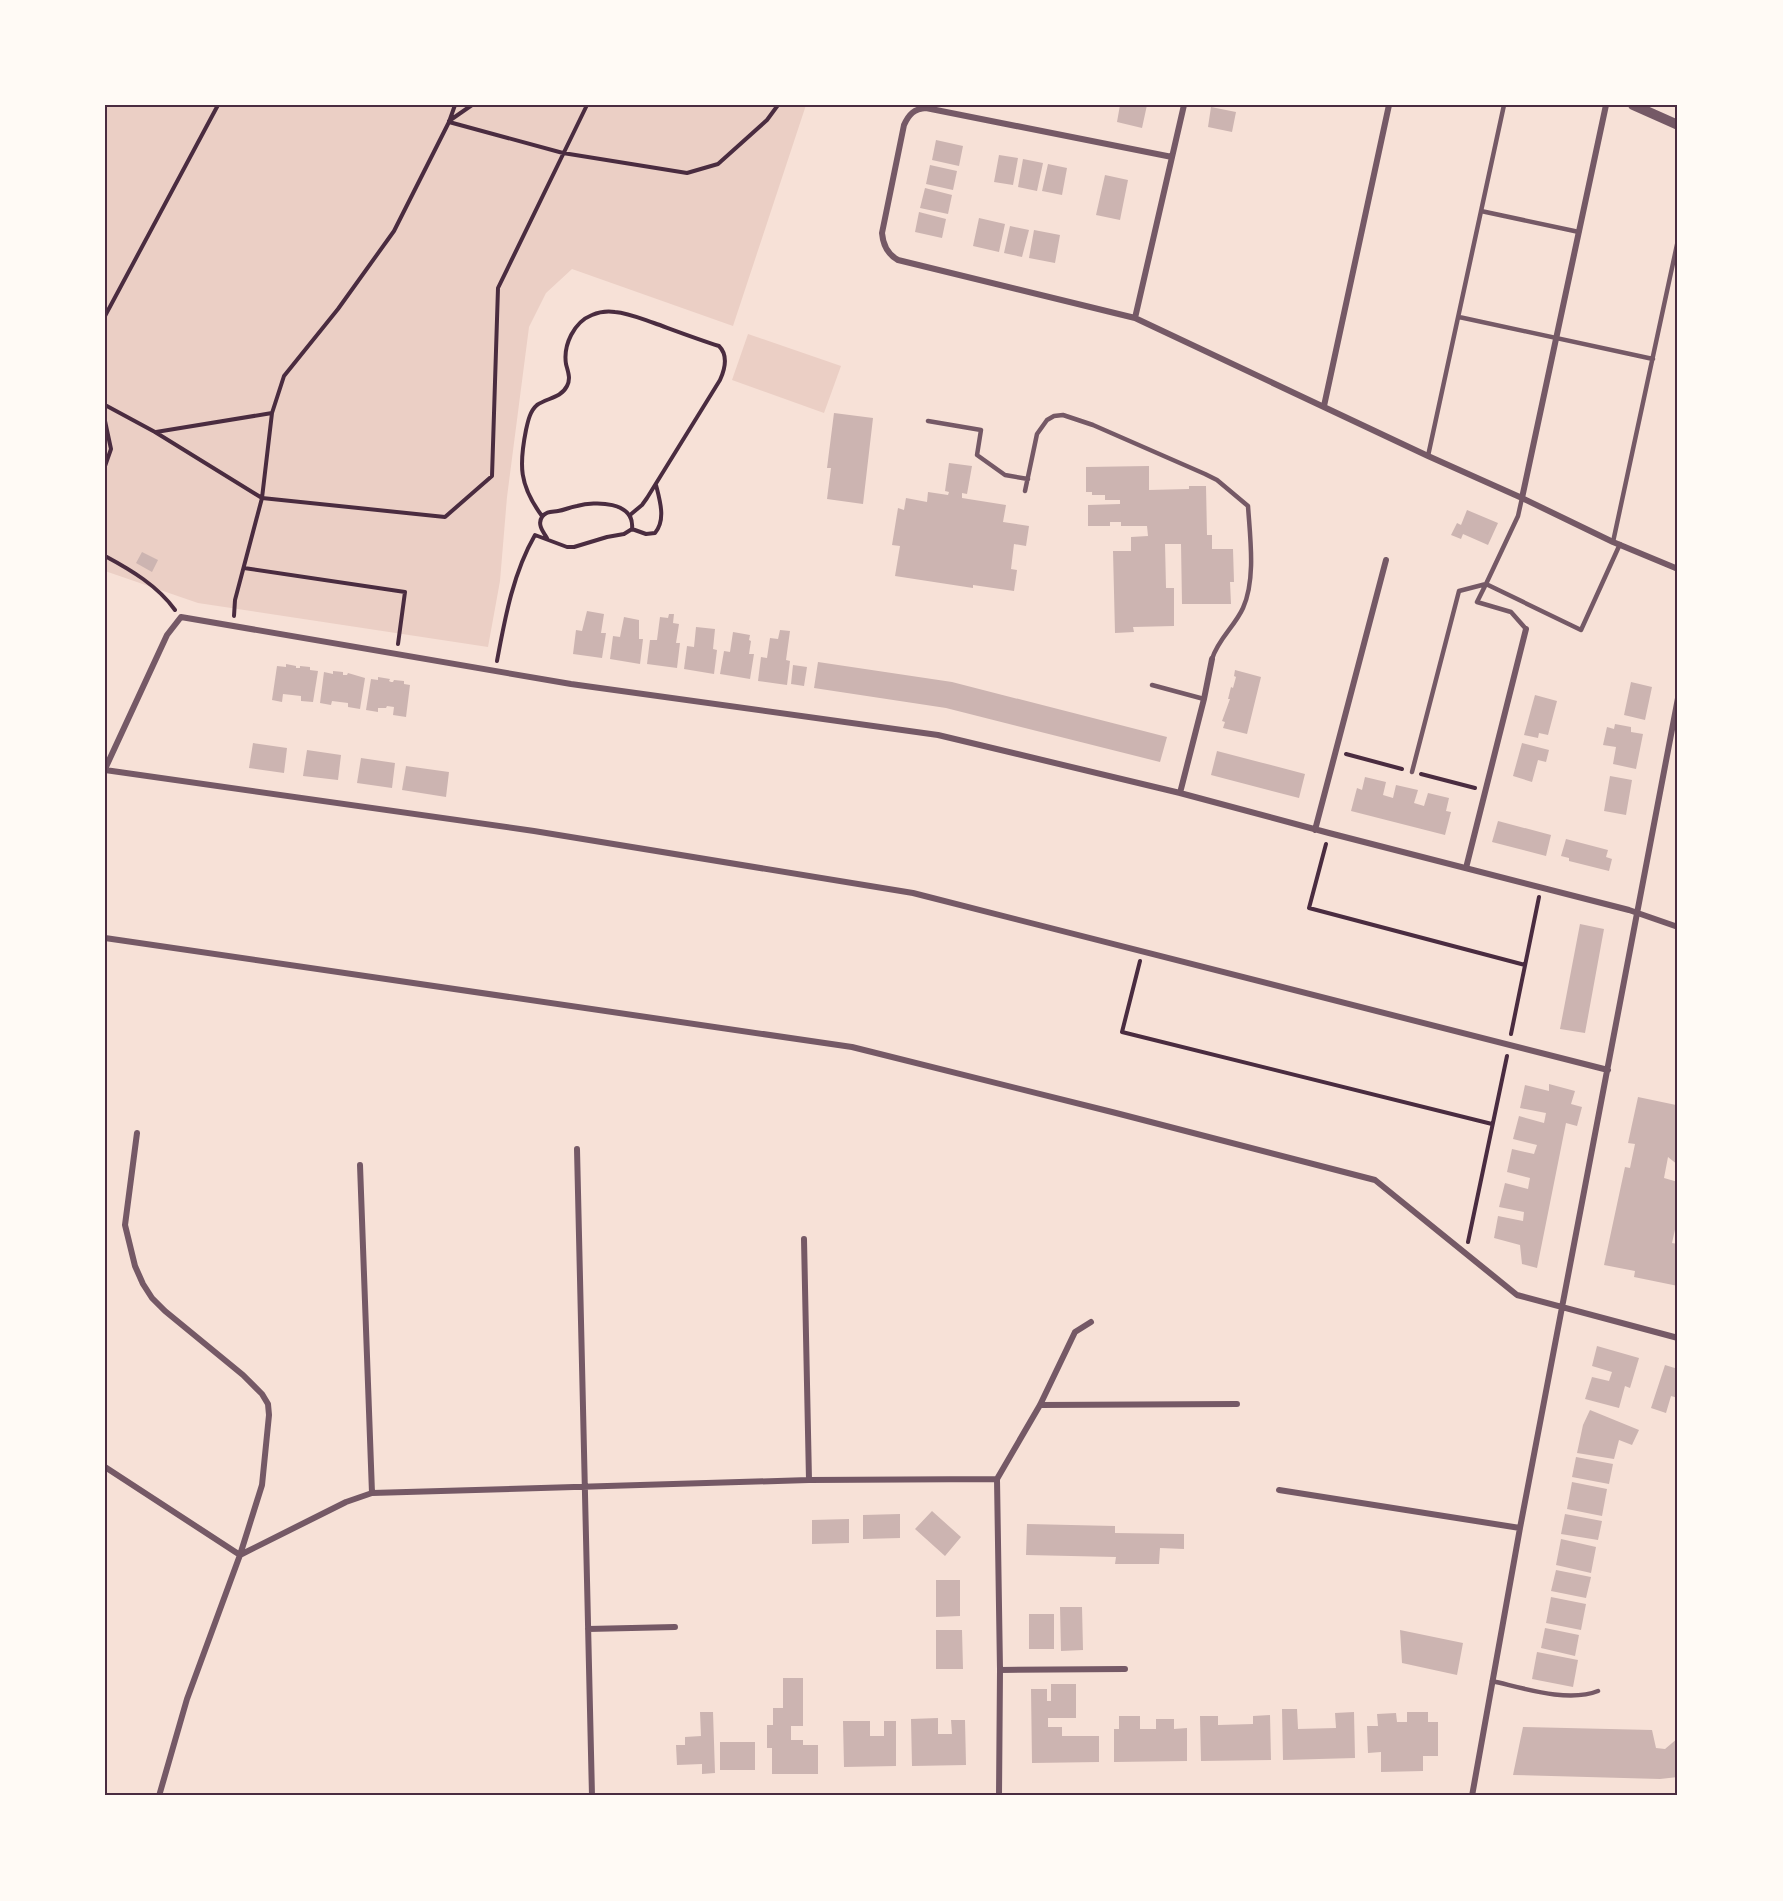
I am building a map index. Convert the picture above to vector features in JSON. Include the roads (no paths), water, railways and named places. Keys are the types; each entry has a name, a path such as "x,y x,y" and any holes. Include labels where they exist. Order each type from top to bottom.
{"street":[{"path":"1135,318 1184,105"},
{"path":"1324,406 1389,105"},
{"path":"1522,498 1606,105"},
{"path":"1633,105 1678,125"},
{"path":"1172,157 926,108 918,109 912,112 904,125 882,233 883,242 890,256 909,263 1135,318 1428,456 1678,569"},
{"path":"1315,830 1386,561"},
{"path":"1608,1070 913,892 534,831 105,770 168,635 181,617 571,684 938,735 1180,793 1315,830 1466,867 1637,913 1678,927"},
{"path":"1466,867 1526,629"},
{"path":"1180,793 1212,659"},
{"path":"1472,1796 1520,1528 1678,698"},
{"path":"105,938 852,1047 1104,1110 1375,1180 1517,1294 1678,1338"},
{"path":"137,1133 124,1225 135,1266 143,1284 152,1298 165,1311 243,1375 262,1394 268,1404 269,1415 262,1485 240,1555 187,1699 159,1796"},
{"path":"577,1149 591,1796"},
{"path":"360,1165 372,1493"},
{"path":"804,1239 809,1480"},
{"path":"999,1796 997,1479 1040,1405 1075,1332 1091,1322"},
{"path":"1040,1405 1237,1404"},
{"path":"105,1467 240,1555"},
{"path":"240,1555 346,1502 372,1493 809,1480 997,1479"},
{"path":"1278,1490 1520,1528"},
{"path":"588,1629 675,1627"},
{"path":"1000,1670 1125,1669"}],"lane":[{"path":"1428,456 1504,105"},
{"path":"1481,211 1578,232"},
{"path":"1412,772 1459,591 1485,584 1581,630 1617,543 1678,240"},
{"path":"1458,316 1653,358"},
{"path":"1025,490 1037,434 1047,420 1054,416 1063,416 1093,425 1205,474 1217,480 1248,506 1250,556 1247,597 1235,621 1218,643 1212,659"},
{"path":"928,421 981,430 977,455 1005,475 1028,479"},
{"path":"1522,498 1518,516 1477,602 1511,612 1526,629"},
{"path":"1152,685 1204,699"},
{"path":"1492,1681 1550,1694 1588,1695 1598,1691"}]}
